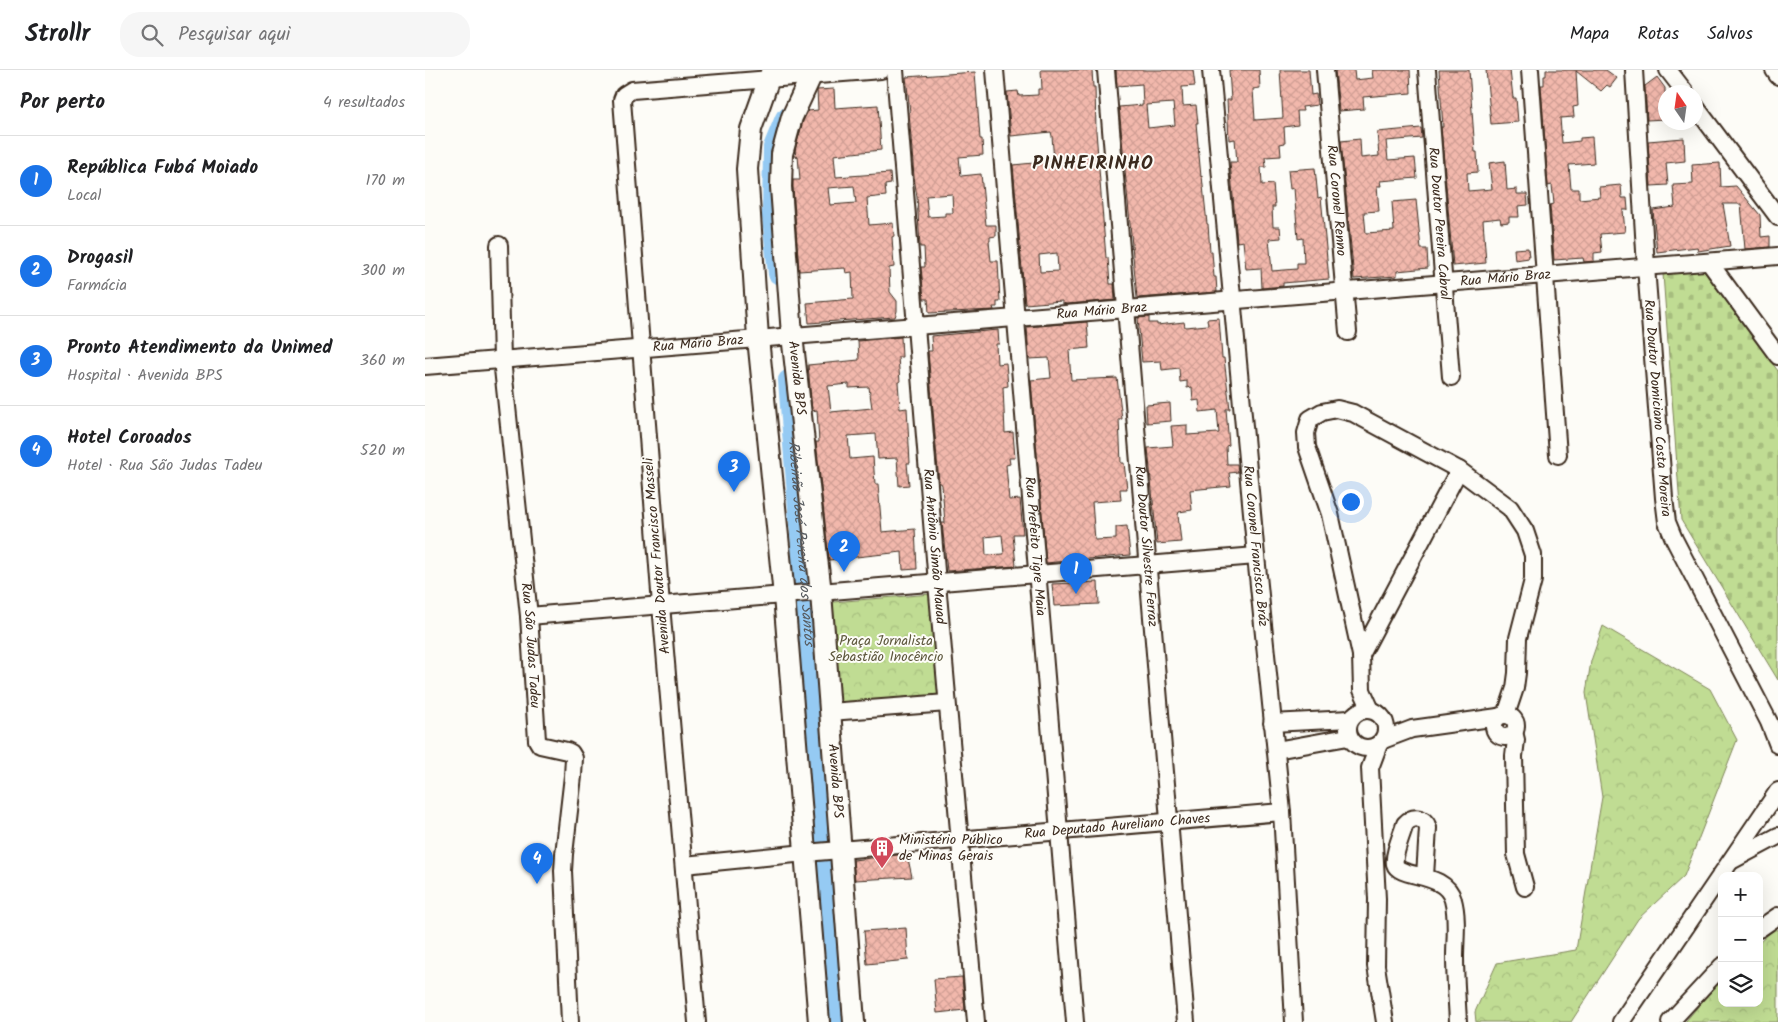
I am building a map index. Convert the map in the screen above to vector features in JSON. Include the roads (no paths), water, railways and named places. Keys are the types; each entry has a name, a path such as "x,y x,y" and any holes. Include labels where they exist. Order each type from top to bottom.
{"main road":[{"name":"Avenida BPS","path":"811,74 792,117 782,154 781,186 788,335 818,593 829,712 838,851 854,1022"},
{"path":"774,76 751,130 747,169 809,853 819,1022"}],"street":[{"path":"774,76 881,70"},
{"name":"Rua Antônio Simão Mauad","path":"895,70 947,703 976,1022"},
{"name":"Rua Prefeito Tigre Maia","path":"995,70 1075,1022"},
{"name":"Rua Doutor Silvestre Ferraz","path":"1106,70 1186,1022"},
{"name":"Rua Coronel Francisco Bráz","path":"1211,70 1255,556 1282,812 1294,1022"},
{"name":"Rua Coronel Renno","path":"1325,70 1348,332"},
{"name":"Rua Doutor Pereira Cabral","path":"1427,70 1451,377"},
{"path":"1530,70 1558,455"},
{"name":"Rua Doutor Domiciano Costa Moreira","path":"1634,70 1646,267 1667,522 1769,722 1778,745"},
{"path":"1668,70 1680,85"},
{"path":"1774,70 1778,76"},
{"name":"Avenida Doutor Francisco Masseli","path":"697,1022 661,605 622,100 627,92 632,90 774,76"},
{"path":"1703,117 1778,217"},
{"name":"Rua São Judas Tadeu","path":"499,245 502,359 529,616 537,740 540,745 567,751 571,753 573,758 573,776 563,854 570,1022"},
{"name":"Rua Mário Braz","path":"425,366 1778,256"},
{"path":"1709,262 1778,356"},
{"path":"1371,710 1362,690 1361,655 1330,514 1307,448 1306,432 1311,419 1322,412 1337,410 1353,413 1459,470 1510,508 1525,531 1533,555 1533,580 1518,638 1516,680 1503,727"},
{"path":"1361,655 1459,470"},
{"path":"529,616 1255,556"},
{"path":"1362,690 1356,698 1352,717 1347,725 1353,742 1370,768"},
{"path":"829,712 947,703"},
{"path":"1272,722 1352,717 1359,712 1371,710 1377,713 1385,722 1386,728 1370,768 1377,899 1376,966 1385,1022"},
{"path":"1276,750 1353,742 1365,749 1373,748 1381,742 1412,729 1478,721 1503,727 1517,740 1514,756 1516,854 1525,887"},
{"path":"1385,722 1412,729"},
{"path":"1621,1022 1778,791"},
{"name":"Rua Deputado Aureliano Chaves","path":"684,865 1282,812"},
{"path":"1731,861 1778,836"},
{"path":"1425,876 1445,886 1453,898 1458,1022"},
{"path":"1763,926 1778,916"},
{"path":"1670,1022 1718,970"}],"waterway":[{"name":"Ribeirão José Pereira dos Santos","path":"778,274 772,217 773,147 785,118"},
{"name":"Ribeirão José Pereira dos Santos","path":"788,380 838,1022"}],"place":[{"name":"Pronto Atendimento da Unimed","path":"734,492"},
{"name":"Drogasil","path":"844,572"},
{"name":"República Fubá Moiado","path":"1076,594"},
{"name":"Ministério Público de Minas Gerais","path":"882,869"},
{"name":"Hotel Coroados","path":"537,884"}],"district":[{"name":"PINHEIRINHO","path":"1093,164"}],"park label":[{"name":"Praça Jornalista Sebastião Inocêncio","path":"886,650"}]}
